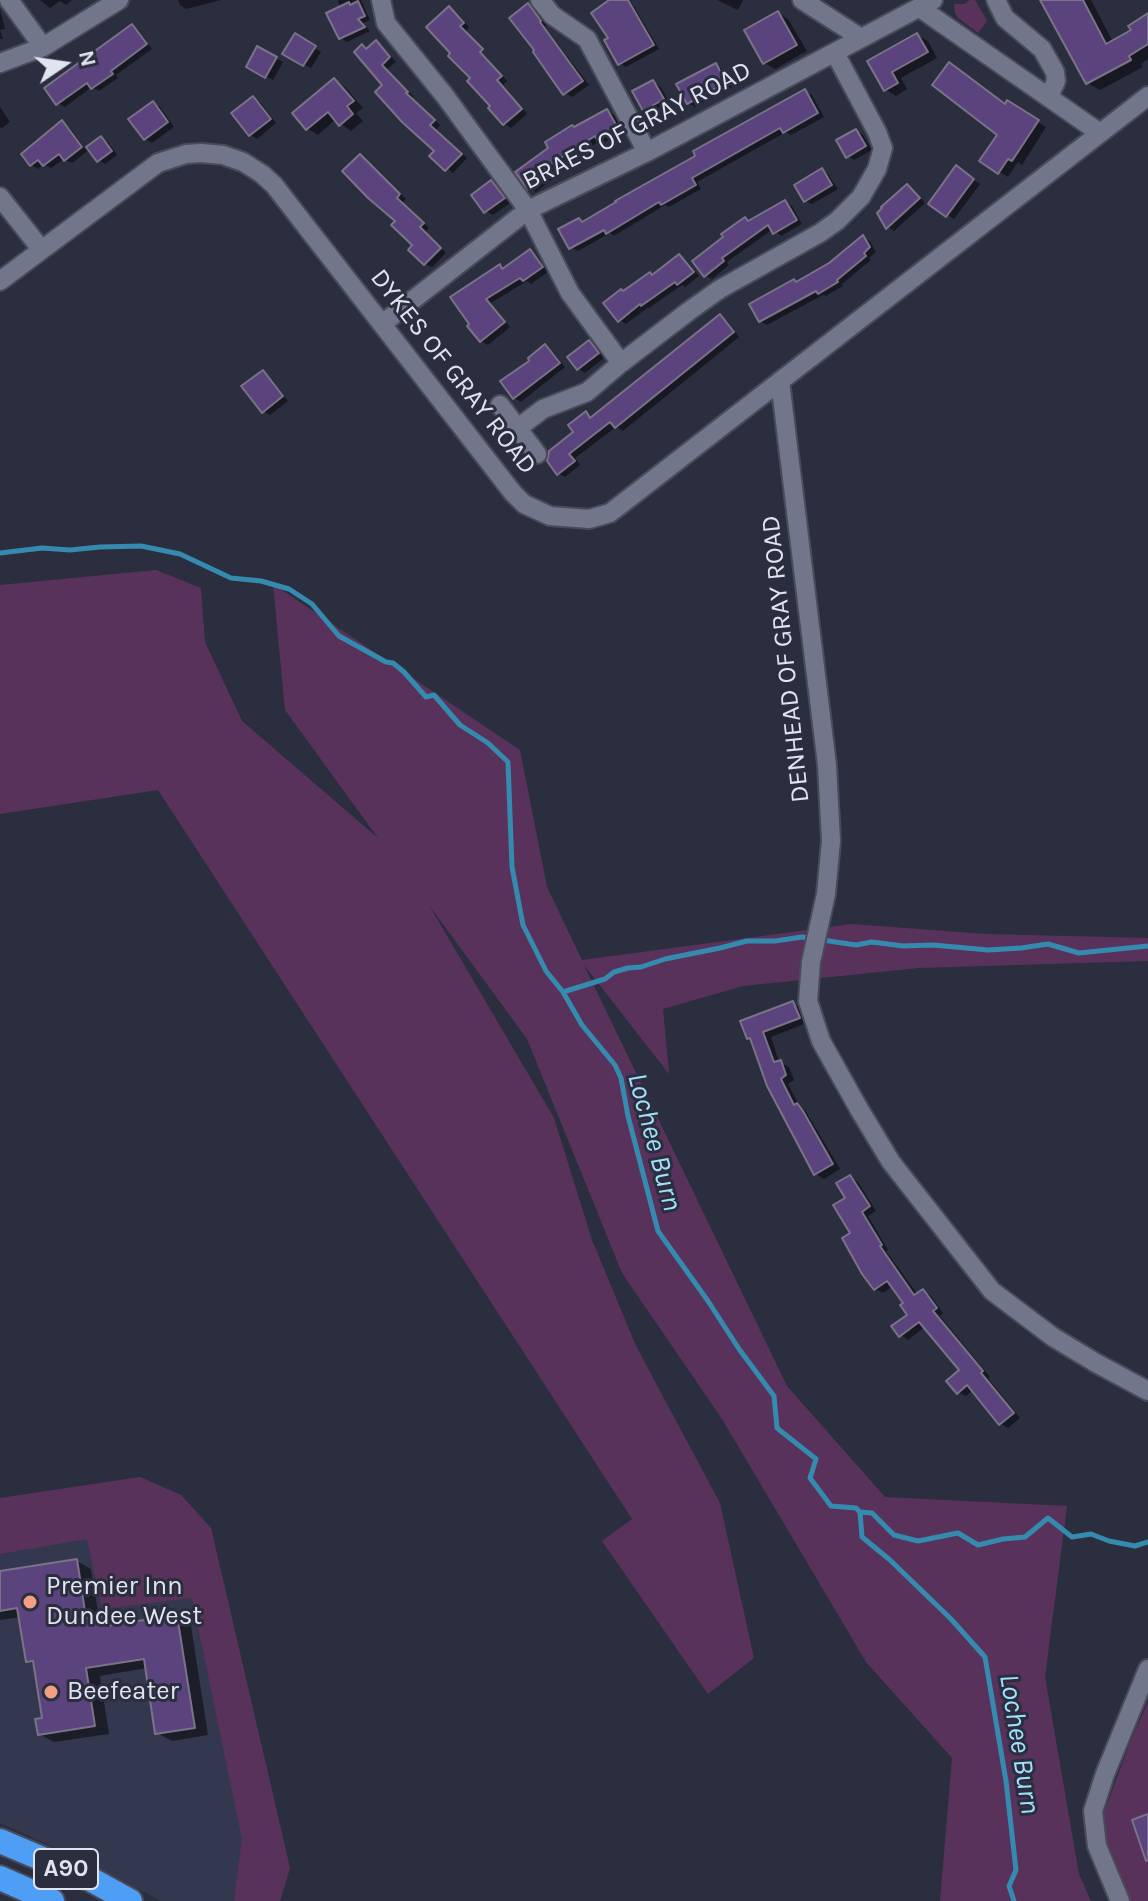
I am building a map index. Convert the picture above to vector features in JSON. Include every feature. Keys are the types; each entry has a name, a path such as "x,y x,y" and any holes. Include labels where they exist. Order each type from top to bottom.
{"highway":[{"name":"A90","path":"0,1841 90,1879 130,1901"},
{"name":"A90","path":"0,1878 52,1901"}],"street":[{"path":"9,0 43,47"},
{"path":"0,63 43,47 119,0"},
{"path":"381,0 386,23 445,96 528,210 570,293 621,363"},
{"path":"540,0 552,15 587,39 647,152"},
{"path":"802,0 861,38"},
{"path":"996,0 1005,18 1042,49 1055,72 1056,81 1049,97"},
{"path":"927,4 1100,133"},
{"name":"BRAES OF GRAY ROAD","path":"382,324 528,210 647,152 927,4"},
{"path":"518,428 543,409 587,392 720,289 820,233 861,197 877,169 883,148 835,53"},
{"name":"DYKES OF GRAY ROAD","path":"0,281 158,163 186,154 201,153 223,155 243,162 274,185 513,493 524,504 550,516 589,519 610,513 1148,96"},
{"path":"0,197 41,249"},
{"name":"DENHEAD OF GRAY ROAD","path":"780,381 827,765 831,841 826,894 813,954 808,1001 821,1041 891,1162 992,1291 1053,1337 1148,1391"},
{"path":"500,405 537,454"},
{"path":"1120,1901 1097,1846 1093,1811 1148,1669"}],"shaded area":[{"path":"975,0 987,21 978,33 955,13 954,4 964,4"},
{"path":"156,570 201,588 205,642 242,721 378,838 285,710 273,584 520,750 547,887 582,960 852,924 986,934 1148,938 1148,961 919,968 743,986 663,1009 669,1074 584,965 787,1386 885,1497 1067,1506 1045,1677 1079,1874 1091,1901 940,1901 952,1758 866,1662 722,1419 622,1273 527,1039 429,905 554,1118 592,1240 636,1346 720,1503 754,1658 708,1694 602,1541 632,1519 158,790 0,814 0,585"},
{"path":"140,1477 181,1495 211,1528 290,1868 280,1901 161,1901 0,1823 0,1498"},
{"path":"140,1477 181,1495 211,1528 290,1868 280,1901 234,1901 242,1839 192,1598 102,1609 87,1539 0,1554 0,1498"},
{"path":"1148,1702 1148,1901 1128,1901 1105,1848 1101,1821"}],"building":[{"path":"609,0 628,0 654,45 618,65 604,40 608,38 591,13"},
{"path":"1040,0 1083,0 1106,44 1131,30 1128,26 1148,13 1148,44 1129,56 1131,60 1086,84"},
{"path":"358,1 365,16 358,19 365,27 339,39 326,13"},
{"path":"528,3 583,81 563,95 509,18"},
{"path":"449,6 464,23 460,26 483,49 480,52 502,76 497,80 522,109 503,125 467,81 470,78 426,27"},
{"path":"778,11 797,45 763,64 744,30"},
{"path":"132,24 147,44 91,89 87,83 56,105 44,88"},
{"path":"295,33 316,46 303,66 282,54"},
{"path":"917,33 928,52 892,72 898,83 884,91 867,61"},
{"path":"376,40 390,57 382,65 435,120 430,125 462,154 445,171 429,156 434,151 375,92 382,85 354,52 362,44 366,49"},
{"path":"257,46 277,57 265,78 246,67"},
{"path":"949,62 1005,104 1007,100 1039,120 1012,161 1008,159 998,174 979,161 997,135 932,85"},
{"path":"716,63 726,83 687,104 676,84"},
{"path":"334,78 354,101 347,106 353,114 339,126 328,112 306,130 292,113"},
{"path":"653,80 664,99 643,111 632,91"},
{"path":"805,89 818,113 783,133 780,128 692,178 696,185 661,205 659,202 606,234 604,230 569,249 558,229 579,218 582,222 695,156 693,151"},
{"path":"253,96 271,119 249,136 231,113"},
{"path":"153,101 168,122 144,140 128,119"},
{"path":"607,109 618,128 597,140 595,136 542,170 547,176 528,190 515,172 548,148 545,142"},
{"path":"62,120 82,147 64,161 59,154 43,166 38,160 30,166 21,154"},
{"path":"856,129 866,146 846,158 836,140"},
{"path":"101,136 112,151 97,162 86,147"},
{"path":"360,154 400,194 397,198 424,223 420,227 441,248 424,265 408,250 412,245 391,225 395,221 342,171"},
{"path":"956,165 974,179 946,217 928,204"},
{"path":"822,168 832,185 804,202 794,185"},
{"path":"491,180 505,198 484,213 471,195"},
{"path":"907,184 920,198 886,229 877,213"},
{"path":"785,200 797,220 773,234 768,225 722,258 724,261 704,277 692,261 745,217 748,221"},
{"path":"863,235 870,247 864,253 866,256 838,282 759,322 749,304 829,263"},
{"path":"530,249 543,267 523,281 520,278 486,299 505,322 480,342 450,297 500,264 502,269"},
{"path":"679,254 694,272 677,285 675,282 640,304 618,322 603,303 650,272 652,275"},
{"path":"720,314 734,332 615,428 610,422 569,454 575,461 557,475 547,461 549,451 573,432 568,425 586,411 590,418"},
{"path":"589,340 599,353 577,370 567,357"},
{"path":"545,344 560,363 513,399 500,381 529,361 528,358"},
{"path":"263,370 283,396 262,413 241,386"},
{"path":"793,1001 800,1018 763,1032 774,1062 781,1060 786,1075 781,1079 794,1105 797,1103 803,1111 833,1164 814,1175 767,1086 750,1038 747,1039 740,1021"},
{"path":"850,1175 870,1206 862,1212 880,1246 914,1295 923,1289 937,1308 933,1311 1014,1413 999,1425 967,1385 957,1394 946,1381 959,1370 919,1322 899,1337 891,1326 907,1315 900,1305 903,1303 887,1281 874,1290 862,1274 842,1238 850,1233 833,1205 845,1198 836,1183"},
{"path":"77,1559 86,1618 103,1616 105,1626 177,1615 195,1728 155,1734 144,1659 86,1668 95,1726 38,1735 35,1719 42,1718 33,1661 26,1662 17,1608 0,1611 0,1571"},
{"path":"1148,1814 1148,1860 1146,1861 1132,1820"}],"waterway":[{"name":"Lochee Burn","path":"0,553 42,548 70,550 141,546 180,554 231,578 261,581 289,589 312,604 339,636 393,663 426,697 434,695 460,725 488,743 508,762 512,867 523,925 546,971 563,992 582,1025 615,1065 621,1078 658,1231 774,1396 777,1428 816,1459 810,1478 831,1506 872,1513 894,1535 918,1541 958,1533 978,1545 1025,1537 1048,1518 1072,1537 1091,1534 1135,1546 1148,1542"},
{"path":"563,992 628,968 747,941 802,937 856,945 872,942 988,950 1048,944 1079,953 1148,946"},
{"name":"Lochee Burn","path":"860,1512 862,1537 951,1619 985,1657 1006,1781 1016,1870 1009,1886 1014,1901"}],"place":[{"name":"Premier Inn Dundee West","path":"30,1602"},
{"name":"Beefeater","path":"51,1692"}]}
